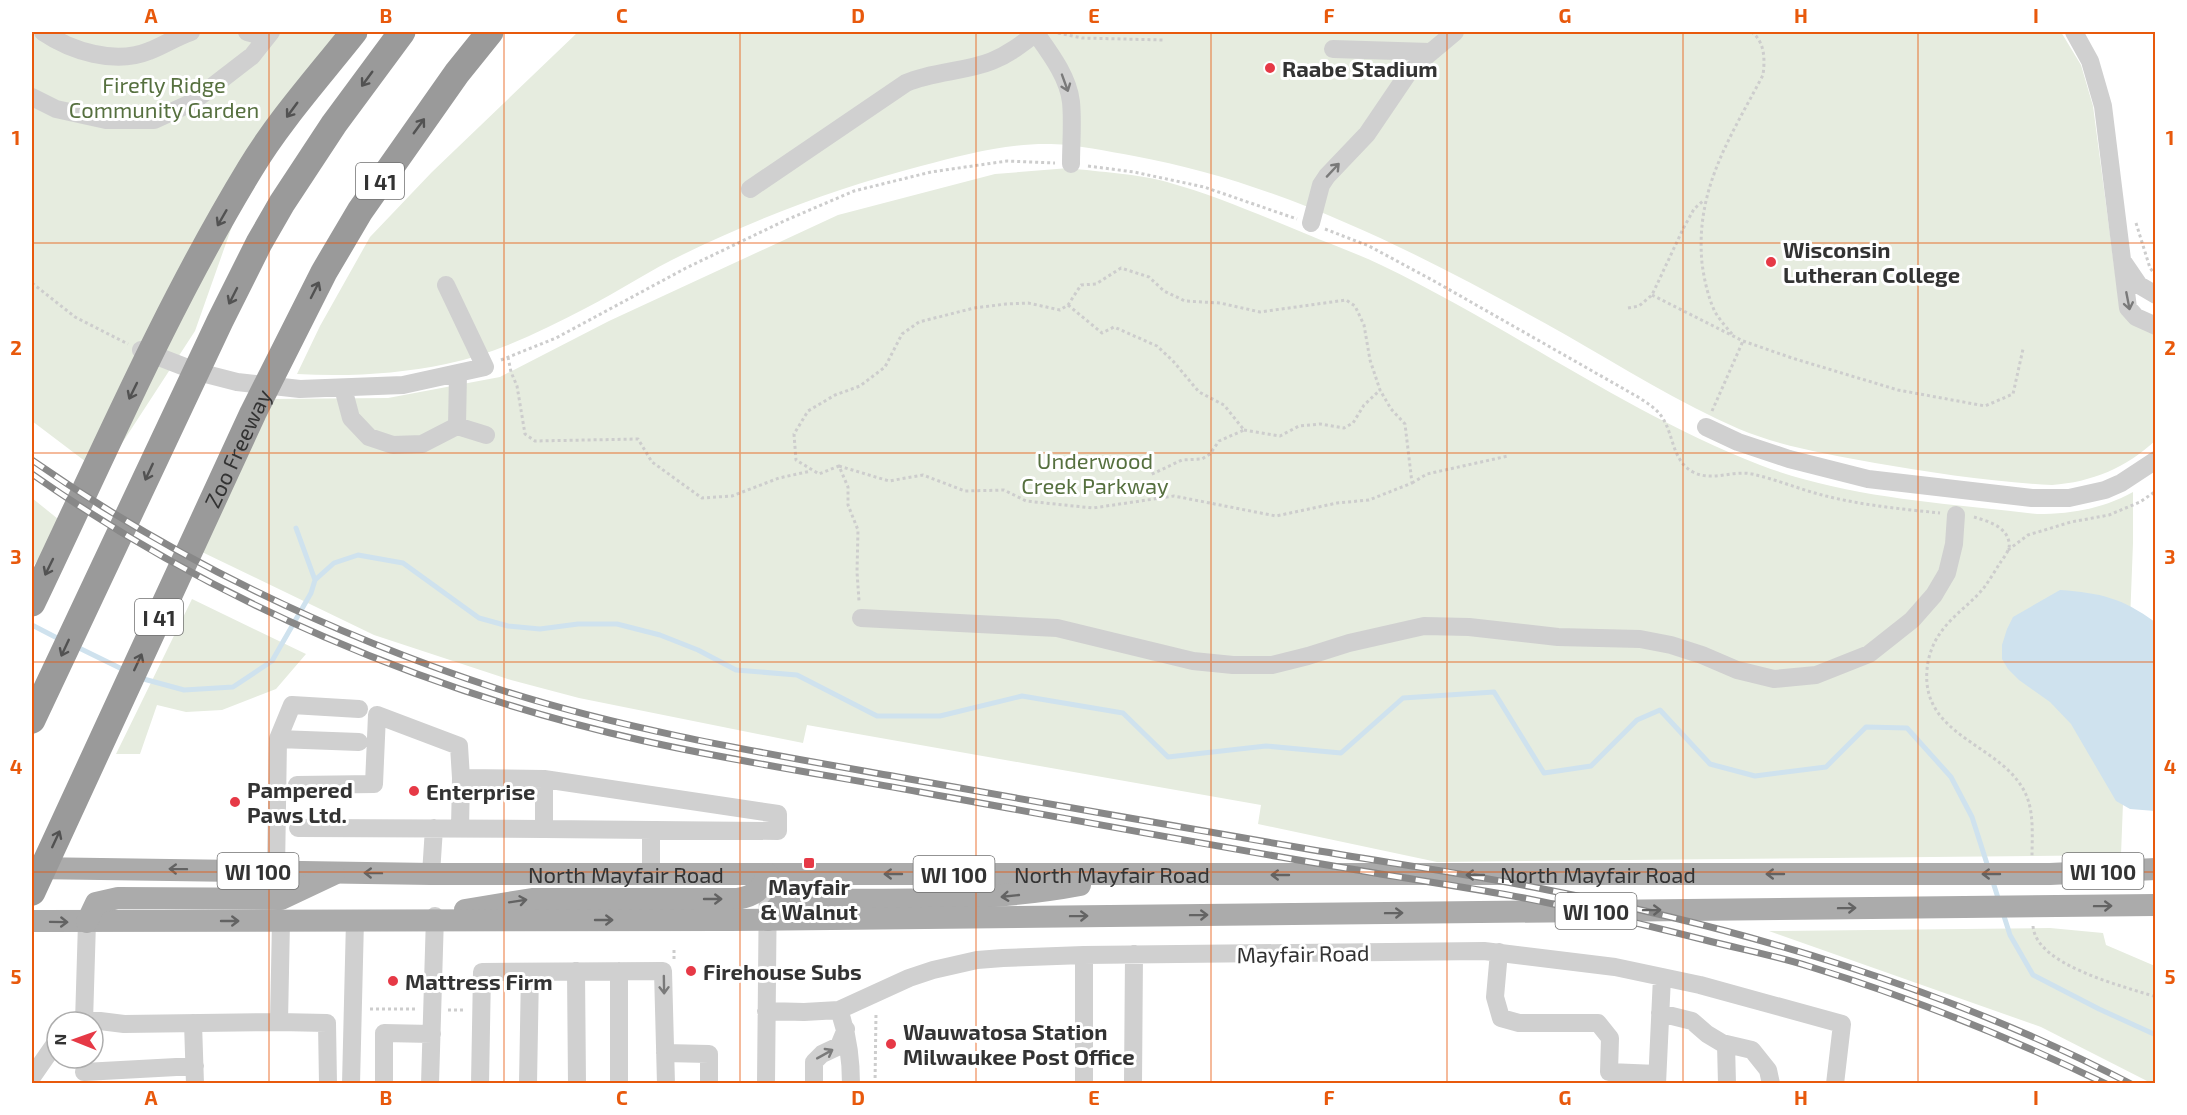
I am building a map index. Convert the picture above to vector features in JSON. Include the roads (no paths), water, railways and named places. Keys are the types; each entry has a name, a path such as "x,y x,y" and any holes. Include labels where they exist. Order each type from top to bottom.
{"highway":[{"path":"32,603 188,277 251,167 300,99 354,32"},
{"path":"32,720 259,243 282,203 334,124 402,32"},
{"name":"Zoo Freeway","path":"32,892 248,424 324,272 360,211 451,82 490,32"}],"main road":[{"name":"North Mayfair Road","path":"32,868 431,874 1135,875 2050,874 2156,869"},
{"path":"87,922 96,903 118,898 281,900 338,872"},
{"path":"430,919 532,898 737,899 752,896 759,891 768,874"},
{"path":"768,920 777,906 794,900 1001,897 1037,893 1135,875"},
{"name":"North Mayfair Road","path":"32,921 768,920 2156,905"}],"street":[{"path":"43,32 59,42 89,53 117,57 147,52 191,32"},
{"path":"247,32 269,34"},
{"path":"750,189 906,83 929,75 991,62 1016,50 1041,32 1067,85 1071,102 1071,164"},
{"path":"1311,223 1321,185 1326,176 1367,134 1407,75 1455,32"},
{"path":"2074,32 2090,61 2103,106 2128,308 2136,317 2156,326"},
{"path":"32,97 57,109 106,120 154,120 191,103 252,56 269,34"},
{"path":"1333,49 1430,52"},
{"path":"2123,260 2139,285 2156,295"},
{"path":"140,350 198,372 237,382 300,389 403,385 485,367 446,285"},
{"path":"457,426 458,373"},
{"path":"343,388 351,418 369,437 393,445 422,444 457,426 486,435"},
{"path":"1706,427 1738,442 1779,456 1868,479 2032,498 2069,498 2106,490 2156,460"},
{"path":"861,618 1057,628 1193,661 1233,665 1272,665 1358,640 1424,626 1469,627 1558,637 1640,639 1671,645 1737,670 1774,679 1816,675 1869,654 1912,620 1934,595 1947,573 1954,544 1956,515"},
{"path":"276,871 278,739 292,705 359,710"},
{"path":"297,784 374,784 377,715 459,746 460,828"},
{"path":"278,739 359,742"},
{"path":"298,828 778,831 778,814 544,779 461,778"},
{"path":"544,779 544,829"},
{"path":"431,874 434,828"},
{"path":"651,830 651,874"},
{"path":"766,1083 768,874"},
{"path":"430,919 432,1034 430,1083"},
{"path":"351,1083 355,920"},
{"path":"279,1022 281,921"},
{"path":"83,1010 87,922"},
{"path":"1499,952 1495,997 1501,1018 1519,1023 1598,1023 1610,1038 1609,1072 1657,1079 1662,977"},
{"name":"Mayfair Road","path":"766,1011 839,1010 909,978 957,964 1003,958 1134,954 1499,952 1615,967 1700,985 1842,1024 1835,1083"},
{"path":"1133,1083 1134,954"},
{"path":"1084,955 1084,1083"},
{"path":"619,971 619,1083"},
{"path":"480,1083 482,972 663,971 666,1083"},
{"path":"528,1083 530,972"},
{"path":"576,972 577,1083"},
{"path":"839,1010 846,1029 851,1055 851,1083"},
{"path":"1660,1013 1692,1022 1707,1034 1726,1044 1752,1050 1768,1070 1771,1083"},
{"path":"105,1023 327,1023 328,1083"},
{"path":"84,1071 195,1075 193,1023"},
{"path":"814,1083 814,1062 822,1054 839,1046 846,1029"},
{"path":"384,1083 384,1033 432,1034"},
{"path":"1726,1044 1726,1083"},
{"path":"665,1053 709,1054 709,1083"},
{"path":"32,1077 45,1058"}],"water":[{"path":"2060,590 2110,598 2132,607 2155,622 2155,811 2130,809 2116,801 2071,724 2050,702 2019,680 2002,659 2002,645 2013,617"}],"waterway":[{"path":"296,528 315,580"},
{"path":"140,678 184,690 233,687 272,661 311,593 315,580 334,563 358,555 403,563 479,618 508,626 540,629 578,624 617,624 660,635 698,650 736,670 797,675 877,716 940,716 1022,696 1123,713 1168,757 1266,746 1341,753 1403,698 1494,692 1544,773 1591,766 1637,720 1660,710 1710,764 1755,776 1826,767 1866,727 1907,728 1951,777 1972,817 1988,867"},
{"path":"32,625 61,640"},
{"path":"75,646 126,671"},
{"path":"1992,879 1999,901"},
{"path":"2003,913 2010,935 2033,975 2156,1035"}],"railway":[{"path":"32,460 86,496 198,562 315,619 436,668 547,704 646,729 746,750 1201,831 1513,883 1619,905 1769,943 1917,991 1990,1019 2131,1084"},
{"path":"32,474 101,520 247,601 400,668 479,696 559,720 675,748 1372,873 1503,894 1614,918 1785,959 1849,979 1961,1020 2106,1084"}],"place":[{"name":"Raabe Stadium","path":"1270,68"},
{"name":"Wisconsin Lutheran College","path":"1771,262"},
{"name":"Enterprise","path":"414,791"},
{"name":"Pampered Paws Ltd.","path":"235,802"},
{"name":"Mayfair & Walnut","path":"809,863"},
{"name":"Firehouse Subs","path":"691,971"},
{"name":"Mattress Firm","path":"393,981"},
{"name":"Wauwatosa Station Milwaukee Post Office","path":"891,1044"}],"park label":[{"name":"Firefly Ridge Community Garden","path":"164,96"},
{"name":"Underwood Creek Parkway","path":"1095,473"}]}
